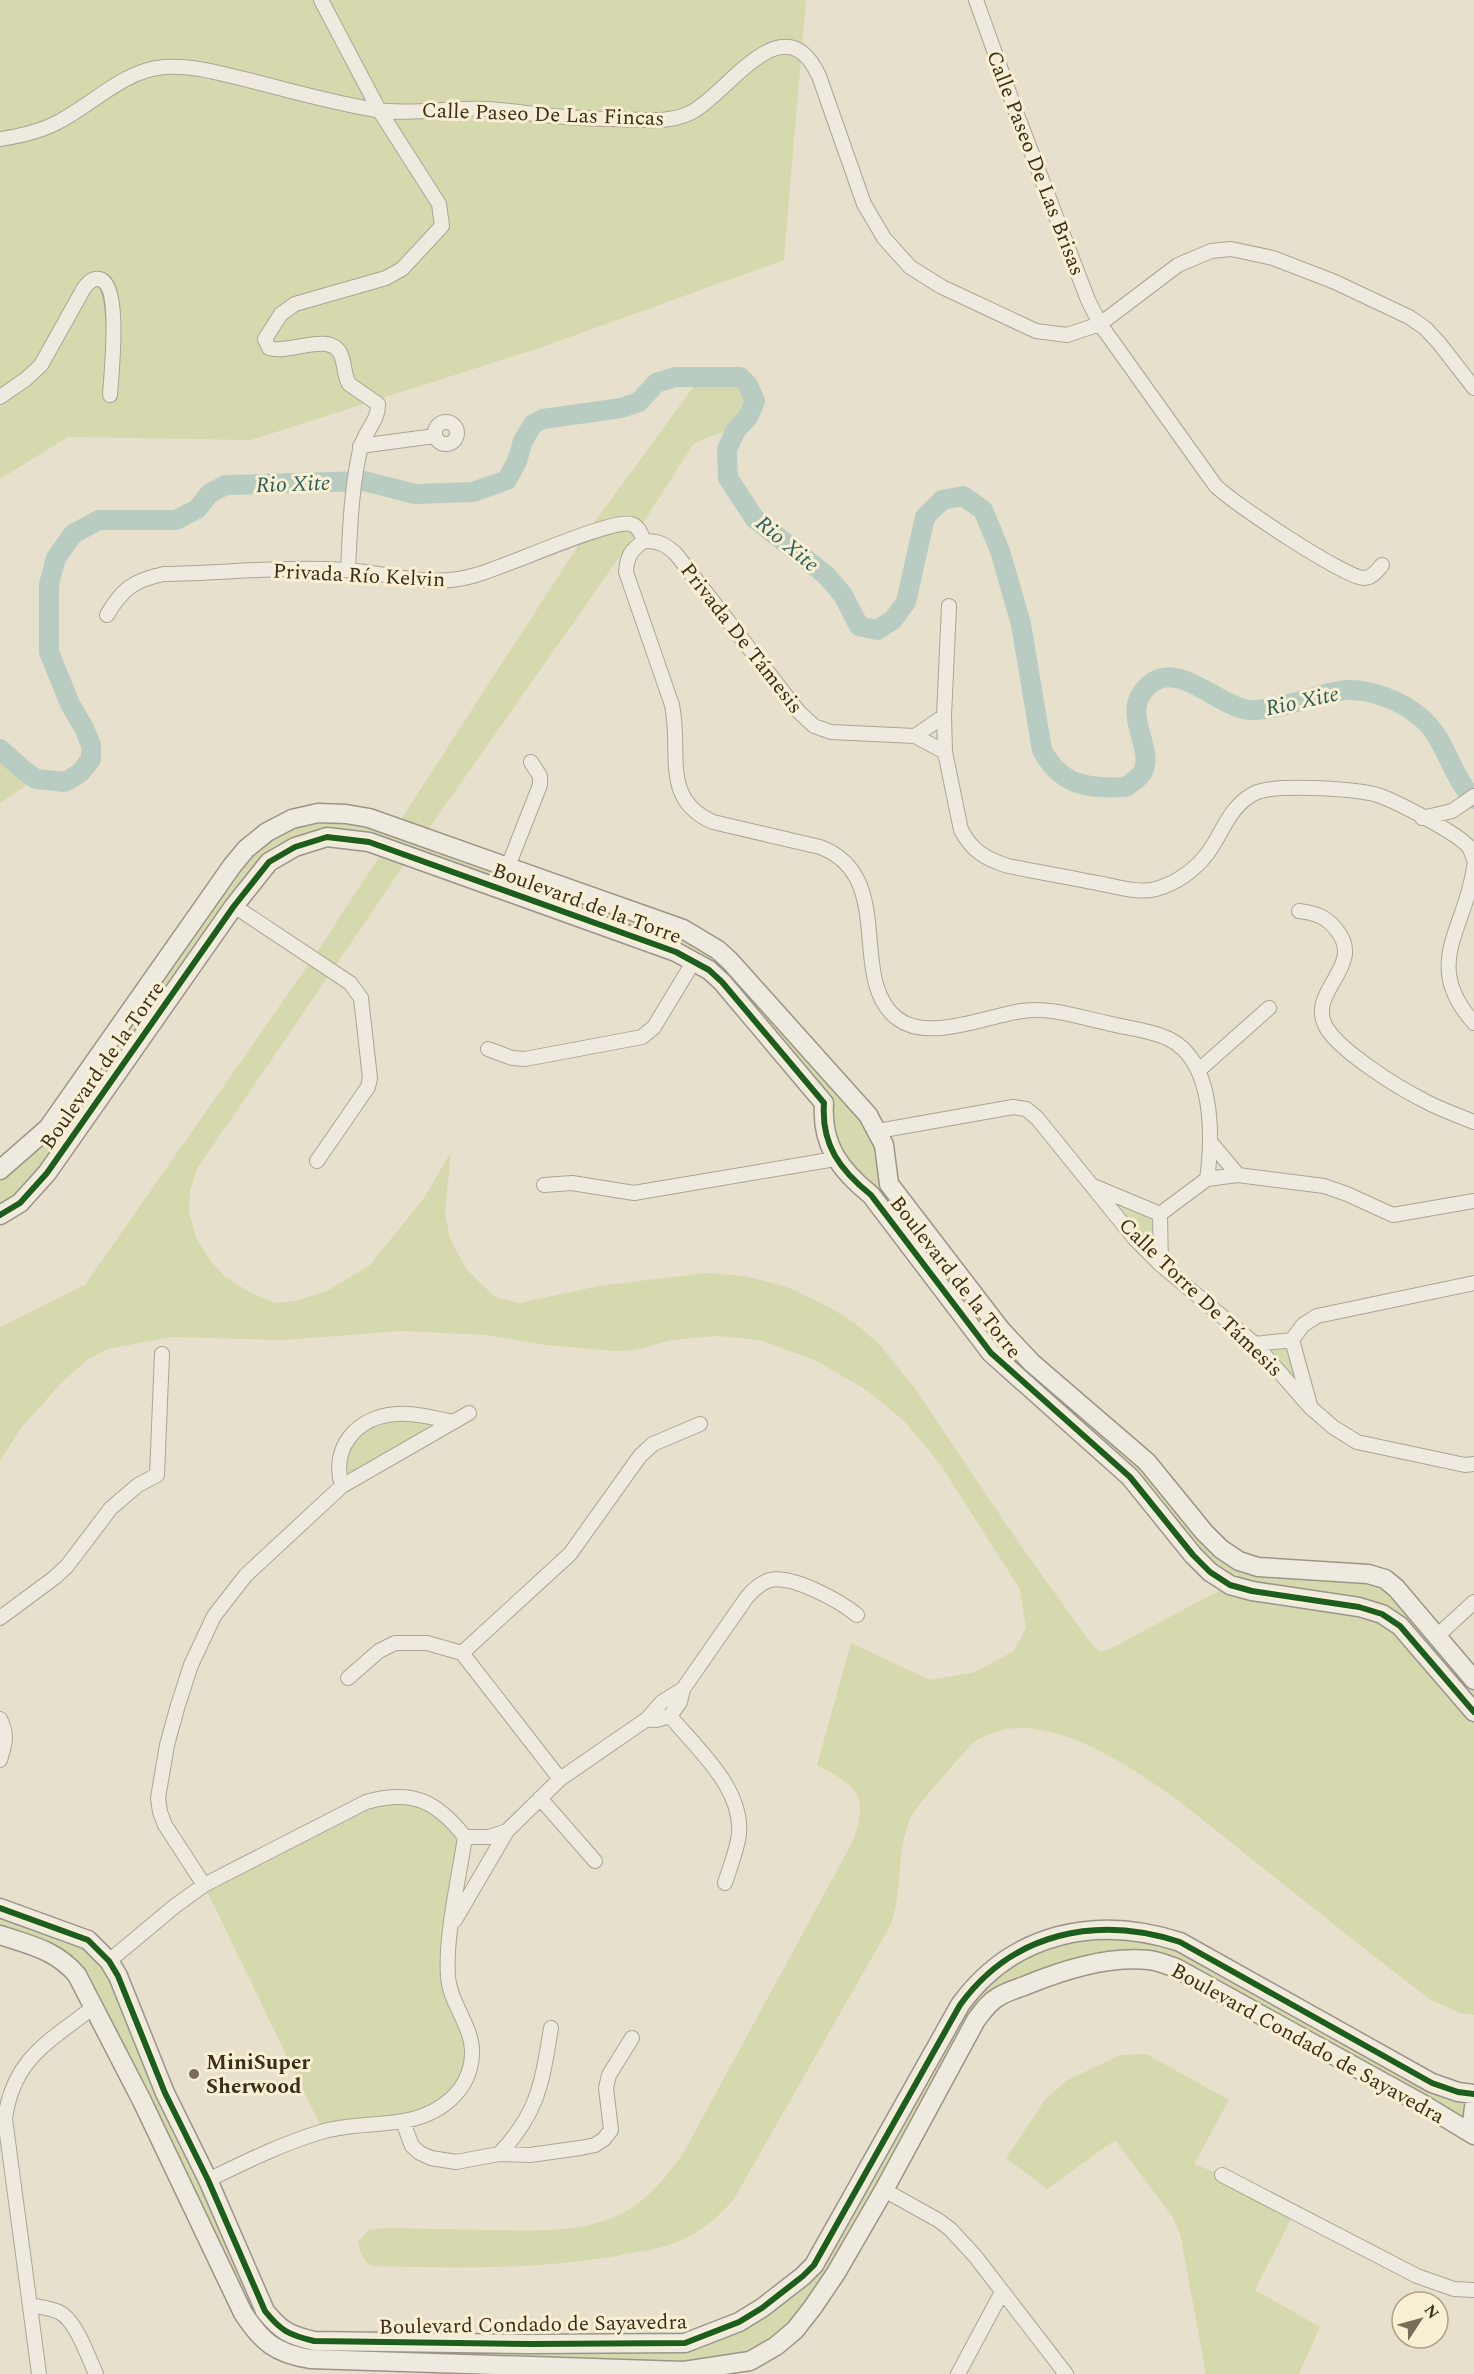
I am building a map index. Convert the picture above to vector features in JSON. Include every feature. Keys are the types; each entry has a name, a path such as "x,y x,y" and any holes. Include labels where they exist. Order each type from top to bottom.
{"street":[{"path":"321,0 379,110 439,204 442,226 402,269 393,274 295,304 281,314 265,339 269,348 276,351 329,344 341,354 349,384 378,404 378,413 360,446 352,485 348,570"},
{"name":"Calle Paseo De Las Brisas","path":"976,0 1016,112 1088,300 1100,324 1223,494 1309,550 1356,577 1366,579 1375,574 1382,565"},
{"name":"Calle Paseo De Las Fincas","path":"0,139 22,136 45,129 134,76 161,67 195,68 379,110 485,109 556,117 651,121 679,119 695,111 751,60 773,50 793,48 808,57 819,76 864,204 873,223 896,254 910,267 942,287 1036,331 1067,335 1100,324 1178,265 1195,256 1211,251 1231,249 1252,253 1335,282 1409,318 1425,328 1474,387"},
{"path":"0,398 41,365 84,288 92,280 97,279 106,284 113,308 110,395"},
{"path":"360,446 435,436"},
{"name":"Privada Río Kelvin","path":"107,615 115,601 127,588 145,578 164,574 285,568 348,570 445,582 479,575 585,535 624,523 632,524 639,529 644,541"},
{"path":"644,541 634,548 627,558 626,572 672,705 676,723 675,772 683,798 699,816 713,822 820,847 835,852 849,864 863,893 880,993 898,1019 917,1028 937,1029 1023,1011 1048,1010 1168,1038 1186,1050 1199,1070 1212,1144 1208,1179"},
{"name":"Privada De Támesis","path":"644,541 657,541 676,554 798,711 814,726 831,732 915,736 945,752"},
{"path":"949,606 944,716 945,752 961,830 976,852 990,860 1008,866 1132,890 1154,890 1174,882 1192,870 1208,854 1223,824 1237,804 1255,792 1281,788 1356,791 1390,800 1473,848"},
{"path":"915,736 944,716"},
{"path":"507,869 540,785 540,776 531,762"},
{"path":"1422,818 1444,813 1469,800"},
{"name":"Boulevard de la Torre","path":"0,1170 48,1128 246,849 267,832 301,817 318,813 346,814 387,825 683,929 710,944 730,961 868,1115 878,1131 887,1162 890,1184 1016,1347 1147,1462 1204,1532 1221,1549 1239,1561 1258,1567 1368,1574 1385,1579 1396,1588 1474,1680"},
{"name":"Boulevard de la Torre","path":"0,1215 20,1203 34,1188 234,906 269,862 296,847 327,837 369,842 676,952 694,961 722,982 824,1103 823,1116 835,1159 851,1179 871,1195 991,1353 1130,1477 1193,1555 1210,1572 1230,1585 1252,1591 1359,1607 1382,1614 1400,1626 1474,1712"},
{"path":"1474,867 1470,906 1449,951 1449,978 1458,1001 1474,1023"},
{"path":"234,906 350,983 361,998 370,1078 368,1087 317,1161"},
{"path":"1299,910 1317,914 1329,921 1339,932 1345,945 1346,957 1325,997 1322,1011 1325,1025 1334,1038 1346,1050 1408,1091 1425,1101 1474,1122"},
{"path":"488,1049 512,1058 525,1059 642,1037 654,1027 694,961"},
{"path":"1199,1070 1269,1008"},
{"path":"824,1103 832,1093 846,1092"},
{"name":"Calle Torre De Támesis","path":"878,1131 1013,1107 1026,1109 1037,1118 1135,1239 1161,1265 1255,1344 1310,1407"},
{"path":"48,1128 58,1129 66,1135 68,1142"},
{"path":"1212,1144 1238,1175"},
{"path":"544,1185 572,1183 634,1193 835,1159"},
{"path":"1160,1214 1208,1179 1238,1175 1324,1186 1393,1215 1474,1201"},
{"path":"871,1195 882,1193 890,1184"},
{"path":"1093,1186 1160,1214"},
{"path":"1160,1214 1161,1265"},
{"path":"1255,1344 1292,1340 1303,1325 1317,1316 1474,1283"},
{"path":"1292,1340 1310,1407 1333,1427 1357,1442 1465,1465 1474,1464"},
{"path":"0,1618 67,1566 111,1508 138,1485 158,1475 162,1354"},
{"path":"204,1885 165,1825 158,1798 167,1745 191,1665 214,1616 246,1575 342,1486 469,1413"},
{"path":"342,1486 338,1473 341,1449 356,1431 368,1423 397,1414 453,1422"},
{"path":"462,1653 570,1554 640,1456 653,1443 700,1424"},
{"path":"647,1719 656,1720 670,1716 680,1702 683,1689 747,1597 757,1586 769,1580 784,1580 796,1584 836,1601 857,1615"},
{"path":"1436,1637 1474,1602"},
{"path":"348,1678 379,1651 395,1643 427,1642 462,1653 560,1779"},
{"path":"452,1927 507,1831 560,1779 647,1719 662,1702 683,1689"},
{"path":"670,1716 724,1781 734,1798 739,1815 739,1834 725,1883"},
{"path":"0,1719 6,1732 6,1743 1,1755"},
{"path":"109,1961 204,1885 366,1802 385,1797 406,1796 424,1802 441,1812 465,1837 489,1837 507,1831"},
{"path":"540,1798 595,1861"},
{"path":"207,2180 285,2144 324,2131 354,2125 404,2122 423,2118 441,2108 458,2093 470,2073 472,2052 448,1980 447,1959 465,1837"},
{"name":"Boulevard Condado de Sayavedra","path":"0,1908 88,1940 109,1961 118,1976 165,2093 207,2180 265,2311 277,2326 290,2335 314,2341 531,2344 685,2343 739,2322 762,2308 814,2265 960,2005 974,1985 994,1967 1021,1951 1047,1939 1071,1932 1121,1929 1151,1932 1180,1942 1432,2083 1458,2092 1474,2094"},
{"path":"1121,1929 1127,1940 1129,1951 1127,1960"},
{"name":"Boulevard Condado de Sayavedra","path":"0,1935 63,1960 77,1975 142,2101 243,2313 255,2331 271,2345 287,2355 310,2359 684,2371 750,2361 776,2346 795,2330 836,2273 884,2190 976,2020 986,2007 999,1996 1064,1971 1127,1960 1152,1960 1176,1968 1426,2106 1474,2135"},
{"path":"63,1960 61,1952 63,1944 75,1935"},
{"path":"994,1967 992,1979 994,1989 999,1996"},
{"path":"39,2374 5,2120 8,2099 15,2079 29,2059 95,2006"},
{"path":"500,2154 522,2127 538,2095 551,2028"},
{"path":"404,2122 412,2146 430,2158 456,2162 500,2154 530,2155 560,2152 595,2145 604,2139 610,2130 606,2088 609,2075 632,2038"},
{"path":"142,2101 155,2102 165,2093"},
{"path":"1474,2107 1472,2123 1474,2129"},
{"path":"1222,2175 1417,2276 1454,2289 1474,2290"},
{"path":"884,2190 950,2229 975,2256 1066,2374"},
{"path":"790,2286 801,2289 809,2296 813,2307"},
{"path":"958,2374 1002,2292"},
{"path":"31,2306 59,2312 67,2318 96,2374"},
{"path":"684,2371 680,2362 680,2353 685,2343"}],"green space":[{"path":"0,0 806,0 784,260 542,347 251,440 68,437 0,479"},
{"path":"740,377 748,385 755,401 749,414 737,428 693,445 639,529 423,837 702,939 859,1105 890,1184 1001,1330 1239,1561 1385,1579 1474,1680 1474,2015 1460,2013 1431,2000 1184,1805 1120,1762 1088,1745 1055,1733 1012,1728 982,1737 972,1744 912,1815 903,1841 897,1899 890,1926 735,2197 715,2218 700,2230 667,2245 585,2261 493,2267 370,2266 361,2254 358,2241 369,2230 384,2228 540,2230 574,2228 591,2225 623,2213 657,2186 684,2152 854,1839 860,1811 856,1793 841,1779 817,1765 851,1643 930,1680 975,1672 1014,1651 1026,1628 1020,1589 940,1464 905,1422 868,1391 817,1361 760,1340 717,1336 671,1340 635,1350 615,1351 546,1345 486,1335 401,1331 284,1340 172,1337 107,1349 87,1360 62,1382 21,1428 0,1461 0,1327 85,1285 313,958 385,848 348,838 269,862 68,1142 0,1215 0,1170 48,1128 246,849 318,813 396,827 585,535 700,378","holes":["410,856 709,970 824,1103 851,1179 1006,1368 1146,1494 1230,1585 1108,1650 1100,1651 1093,1646 1023,1549 916,1390 880,1345 856,1324 831,1308 787,1287 744,1276 706,1273 599,1286 520,1303 495,1297 467,1270 450,1239 445,1213 451,1152 424,1198 370,1265 327,1291 295,1301 274,1303 249,1292 224,1276 209,1259 196,1238 189,1211 190,1191 197,1169"]},
{"path":"0,749 36,779 0,803"},
{"path":"1093,1186 1160,1214 1161,1265"},
{"path":"1292,1340 1310,1407 1255,1344"},
{"path":"383,1417 453,1422 342,1486 341,1449"},
{"path":"406,1796 465,1837 447,1959 467,2030 469,2073 441,2108 323,2131 204,1885 366,1802"},
{"path":"0,1908 97,1947 258,2295 290,2335 685,2343 803,2276 960,2005 1046,1939 1151,1932 1432,2083 1474,2094 1474,2135 1200,1980 1127,1960 999,1996 795,2330 726,2366 310,2359 255,2331 77,1975 0,1935"},
{"path":"1146,2054 1229,2100 1194,2164 1222,2175 1294,2213 1255,2290 1320,2327 1299,2374 1206,2374 1180,2233 1172,2216 1115,2140 1047,2189 1006,2158 1044,2101 1066,2081 1120,2055"}],"waterway":[{"name":"Rio Xite","path":"0,749 36,779 65,782 80,773 91,759 91,745 70,704 49,652 49,584 56,558 73,534 99,520 176,520 197,509 210,493 226,485 364,481 415,494 473,492 507,480 517,461 523,441 533,424 543,419 621,408 639,402 656,383 675,377 740,377 748,385 755,401 748,417 736,430 727,449 728,478 755,519 826,575 843,595 859,626 877,630 893,620 906,602 925,517 942,500 963,496 983,510 1000,551 1021,624 1042,750 1058,771 1067,778 1088,786 1126,787 1140,776 1145,762 1145,751 1137,717 1140,695 1160,678 1172,677 1185,680 1224,701 1249,710 1269,708 1347,690 1366,692 1395,701 1419,716 1428,725 1436,735 1459,779 1474,799"}],"cycle path":[{"path":"0,1215 20,1203 47,1173 234,906 269,862 295,847 327,837 369,842 676,952 709,970 722,982 824,1103 824,1118 829,1144 842,1166 871,1195 991,1353 1130,1477 1193,1555 1210,1572 1230,1585 1252,1591 1359,1607 1382,1614 1400,1626 1474,1712"},
{"path":"0,1908 88,1940 109,1961 118,1976 165,2093 208,2180 265,2311 286,2331 314,2341 531,2344 685,2343 739,2322 762,2308 814,2265 960,2005 981,1980 1005,1961 1031,1946 1059,1936 1088,1931 1118,1930 1149,1934 1180,1942 1432,2083 1458,2092 1474,2094"}],"place":[{"name":"MiniSuper Sherwood","path":"194,2074"}]}
